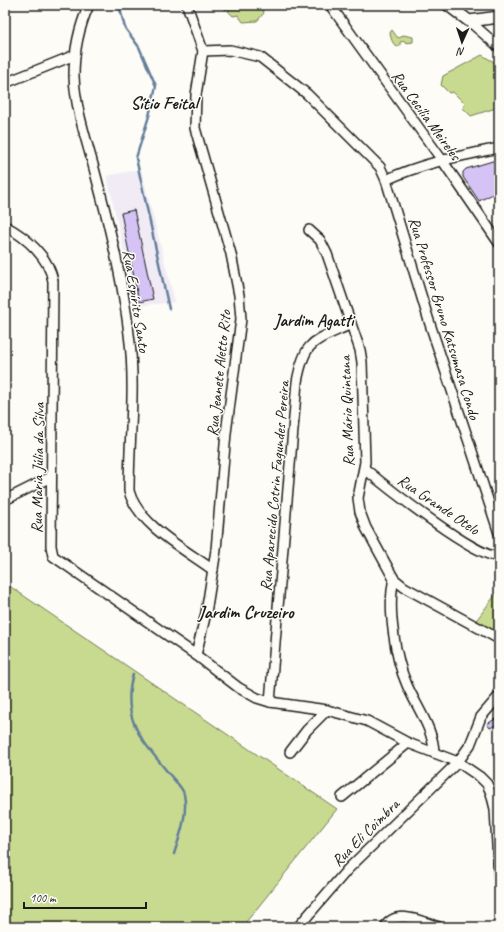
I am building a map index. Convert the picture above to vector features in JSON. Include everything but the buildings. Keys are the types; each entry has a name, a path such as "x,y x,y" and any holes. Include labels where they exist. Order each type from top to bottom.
{"street":[{"name":"Rua Espírito Santo","path":"89,5 80,30 75,55 74,78 78,101 124,291 130,336 133,381 129,491 131,501 141,515 163,534 213,570"},
{"name":"Rua Jeanete Aletto Rito","path":"187,5 203,51 196,95 195,128 231,254 239,295 241,319 226,433 220,511 213,570 196,655"},
{"name":"Rua Cecília Meireles","path":"330,5 442,160 499,243"},
{"path":"448,5 499,47"},
{"path":"469,21 499,18"},
{"name":"Rua Professor Bruno Katsumasa Condo","path":"203,51 230,50 260,57 307,94 380,168 386,180 429,321 499,532"},
{"path":"5,83 75,55"},
{"path":"386,180 402,173 442,160 499,148"},
{"name":"Rua Maria Júlia da Silva","path":"5,226 28,242 48,265 51,272 54,306 51,477 51,546 53,556 196,655"},
{"name":"Rua Mário Quintana","path":"309,230 320,240 327,254 351,324 362,362 365,470 358,498 360,512 366,528 394,579"},
{"name":"Rua Aparecido Cotrin Fagundes Pereira","path":"270,702 298,382 301,363 305,351 310,346 318,340 351,324"},
{"name":"Rua Grande Otelo","path":"365,470 411,506 463,541 493,557 499,556"},
{"path":"5,500 51,477"},
{"path":"434,753 434,747 428,729 406,683 398,656 390,606 390,594 394,579 404,587 499,639"},
{"path":"196,655 240,688 257,698 270,702 327,710 367,721 408,743 458,762 480,777 487,784 495,809 499,881"},
{"name":"Rua Eli Coimbra","path":"298,927 348,869 458,762 470,745 481,717 499,696"},
{"path":"290,752 298,740 327,710"},
{"path":"342,797 408,743"},
{"path":"385,927 395,919 404,917 439,927"}],"shaded area":[{"path":"141,169 175,302 136,306 107,176"}],"green space":[{"path":"223,5 261,5 264,13 257,21 243,22 238,15 233,16 228,11 230,6 226,10 222,7"},
{"path":"392,30 397,37 400,38 403,35 413,37 413,42 400,42 400,45 397,47 391,39 390,33"},
{"path":"482,55 499,65 499,107 471,116 463,108 465,104 453,92 449,93 441,85 443,76"},
{"path":"5,583 337,809 242,927 33,927 32,924 5,923"},
{"path":"499,590 499,635 475,622"}],"waterway":[{"path":"119,5 125,28 139,47 156,86 149,116 136,158 169,309"},
{"path":"133,674 130,690 130,704 136,729 184,794 184,817 174,854"}],"district":[{"name":"Sítio Feital","path":"164,103"},
{"name":"Jardim Agatti","path":"314,320"},
{"name":"Jardim Cruzeiro","path":"246,612"}]}
